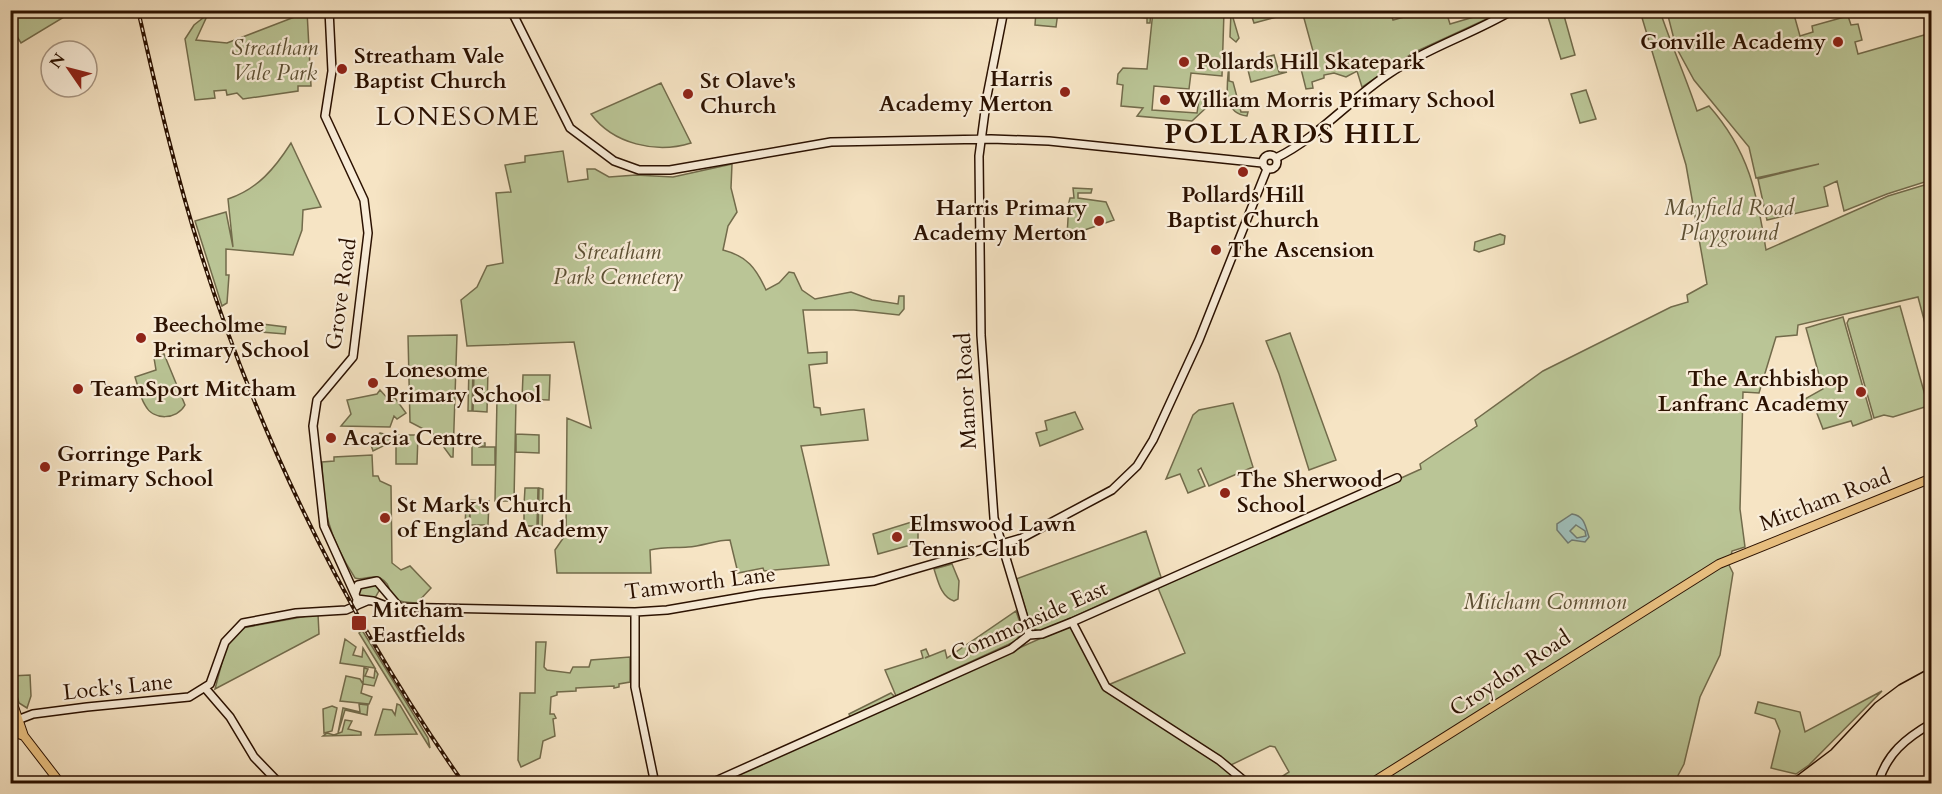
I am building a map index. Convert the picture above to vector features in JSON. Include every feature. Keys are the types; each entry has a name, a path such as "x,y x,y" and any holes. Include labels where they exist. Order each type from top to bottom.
{"main road":[{"name":"Mitcham Road","path":"1732,557 1932,478"},
{"name":"Croydon Road","path":"1370,783 1688,582 1732,557"},
{"path":"10,695 13,716 24,736 61,783"}],"street":[{"name":"Grove Road","path":"329,10 331,80 325,105 326,118 361,192 368,225 353,357 348,366 321,393 313,412 323,523 347,575 355,602"},
{"path":"510,10 570,128 614,161 634,169 670,171 835,141 1049,141 1245,160 1264,164 1268,154 1276,158 1304,141 1364,91 1402,65 1513,10"},
{"name":"Manor Road","path":"1004,10 979,162 981,342 990,480 1000,545 1029,636"},
{"name":"Tamworth Lane","path":"370,601 399,607 635,612 667,610 760,594 864,584 1000,545 1035,532 1112,490 1142,460 1196,347 1264,164 1275,167 1276,158"},
{"name":"Commonside East","path":"709,783 1005,651 1022,643 1029,636 1042,634 1072,622 1397,478"},
{"name":"Grove Road","path":"347,575 358,585"},
{"path":"355,602 358,585 375,580 399,607"},
{"path":"280,783 254,757 230,717 205,688 214,675 225,642 243,623 370,601 381,592 381,585"},
{"path":"635,612 635,687 655,783"},
{"path":"1072,622 1106,687 1219,760 1248,783"},
{"name":"Lock's Lane","path":"13,716 185,698 205,688"},
{"path":"1878,783 1887,761 1899,746 1932,723"}],"green space":[{"path":"1036,10 1151,11 1150,23 1147,23 1147,18 1088,12 1087,15 1058,12 1056,27 1035,25"},
{"path":"1671,10 1793,11 1800,36 1813,32 1812,26 1848,16 1851,25 1858,24 1862,40 1855,42 1858,54 1931,33 1931,180 1844,211 1837,181 1824,187 1828,206 1767,220 1758,179 1819,164 1756,178 1749,147 1694,80 1676,47 1667,12"},
{"path":"10,11 74,11 21,43 11,27"},
{"name":"Streatham Vale Park","path":"307,11 311,86 298,86 298,91 243,99 237,93 227,95 226,90 214,91 215,98 195,100 185,39 194,25 208,14 196,40 227,43 305,13"},
{"path":"1153,11 1224,11 1222,76 1191,73 1189,89 1154,86 1152,110 1197,113 1199,99 1207,99 1207,107 1192,121 1137,116 1143,108 1121,106 1123,85 1117,84 1118,74 1123,68 1147,69"},
{"path":"1231,11 1239,38 1236,42 1230,37"},
{"path":"1250,11 1275,11 1277,15 1300,11 1254,23"},
{"path":"1302,11 1332,11 1335,17 1359,11 1390,11 1393,20 1426,11 1446,11 1450,24 1494,11 1504,11 1413,53 1362,87 1357,71 1346,77 1334,73 1324,75 1324,78 1312,82 1313,88 1306,89 1301,69 1316,62"},
{"name":"Mitcham Common","path":"1640,11 1660,11 1697,111 1709,106 1734,139 1755,191 1766,250 1888,196 1931,183 1931,346 1918,297 1798,325 1797,335 1776,337 1759,393 1743,392 1740,509 1745,547 1732,551 1729,565 1733,573 1720,655 1700,697 1684,764 1674,783 1272,783 1289,772 1275,747 1270,746 1231,765 1108,685 1185,653 1158,588 1421,469 1420,464 1477,426 1475,420 1543,371 1671,307 1688,302 1687,295 1707,284 1686,165"},
{"path":"1563,12 1575,55 1561,59 1548,17"},
{"path":"1274,55 1279,72 1287,72 1251,82 1246,62"},
{"path":"1233,62 1234,66 1229,68 1229,81 1233,82 1241,112 1248,112 1247,116 1238,114 1229,103 1227,87 1229,63"},
{"path":"661,83 691,143 664,147 636,144 611,133 591,114"},
{"path":"1586,90 1596,119 1580,123 1571,94"},
{"path":"291,143 321,207 303,210 302,230 293,255 226,249 226,275 229,275 227,303 222,306 195,221 226,212 233,247 228,199 248,190 265,177"},
{"name":"Streatham Park Cemetery","path":"563,151 568,182 588,179 587,169 595,169 609,177 636,175 673,177 732,164 731,188 737,212 728,226 723,250 745,259 766,290 779,283 789,272 794,273 802,290 815,299 851,292 872,300 898,304 899,296 904,296 904,309 899,315 854,310 803,310 808,353 827,352 827,363 809,365 814,407 820,408 821,415 864,409 868,440 801,446 829,565 764,571 763,568 738,573 730,540 650,550 651,573 557,573 555,550 566,534 567,418 591,428 574,342 467,346 461,300 477,287 487,266 503,263 496,193 511,192 505,165 525,162 525,156"},
{"path":"1073,188 1092,189 1091,193 1078,193 1078,198 1106,202 1114,220 1067,236 1069,202 1070,198 1074,198"},
{"path":"1500,234 1505,236 1504,244 1479,252 1474,250 1475,242"},
{"path":"1900,306 1928,406 1893,417 1884,415 1874,418 1847,323 1849,319"},
{"path":"1843,317 1872,419 1853,426 1851,421 1823,429 1813,403 1805,406 1803,400 1823,389 1806,328"},
{"path":"262,324 286,327 285,334 261,332"},
{"path":"1290,333 1336,460 1309,470 1279,374 1266,341"},
{"path":"457,335 453,457 451,457 435,435 410,422 408,336"},
{"path":"164,354 185,405 176,414 165,417 154,414 145,405 135,377 156,370 154,358"},
{"path":"469,366 473,366 472,411 468,411"},
{"path":"474,368 488,369 487,412 473,411 474,373 485,373 474,372"},
{"path":"523,375 550,375 549,400 522,399"},
{"path":"380,390 389,400 395,398 406,413 397,419 394,416 390,427 341,426 351,414 347,400 377,394"},
{"path":"497,398 516,399 514,501 495,501"},
{"path":"1233,403 1253,467 1209,486 1201,468 1198,470 1205,486 1188,493 1180,474 1166,479 1193,415 1199,410"},
{"path":"1075,412 1083,429 1040,446 1036,433 1047,430 1045,421"},
{"path":"380,433 389,435 389,443 373,451 370,442"},
{"path":"516,434 539,435 539,453 516,452"},
{"path":"396,435 418,435 417,464 396,464"},
{"path":"465,442 485,443 485,446 478,447 495,447 495,465 472,465 472,446 465,446"},
{"path":"372,455 373,476 378,476 380,481 391,486 392,563 401,570 410,566 431,588 417,603 397,600 380,578 355,578 339,549 329,523 322,462 334,461 334,457"},
{"path":"525,488 538,488 537,526 524,526 524,510 520,510 524,505"},
{"path":"539,488 543,489 542,534 538,534"},
{"path":"466,500 489,501 488,525 470,525 470,507 469,532 465,532"},
{"name":"Elmswood Lawn Tennis Club","path":"918,520 918,543 878,554 873,534"},
{"path":"1146,531 1161,577 1047,629 1038,631 1031,627 1016,579"},
{"path":"952,564 959,581 958,599 954,601 943,592 934,569"},
{"path":"376,583 380,589 375,598 358,596 358,588"},
{"path":"1016,611 1023,632 1016,641 896,696 885,670 923,658 921,651 926,649 929,656 925,658 945,650 947,658"},
{"path":"318,614 319,634 215,689 226,647 242,628"},
{"path":"1068,626 1074,630 1105,689 1214,760 1244,784 716,784"},
{"path":"362,630 428,738 430,748 359,633"},
{"path":"345,639 356,647 353,655 362,657 363,648 375,668 340,663"},
{"path":"536,642 546,642 544,667 547,670 570,673 573,667 589,667 591,660 630,657 630,682 619,684 619,687 614,688 614,686 576,688 576,691 557,692 557,695 551,697 550,714 554,714 556,718 553,719 555,736 543,741 540,758 521,767 518,760 520,693 535,693"},
{"path":"364,668 368,669 365,676 374,678 375,669 378,674 374,686 363,684"},
{"path":"30,675 31,696 27,708 19,703 11,676"},
{"path":"346,676 360,679 363,684 361,693 372,697 369,704 340,701"},
{"path":"1882,691 1809,765 1796,774 1771,768 1780,731 1775,719 1755,713 1758,702 1800,712 1805,732"},
{"path":"891,693 895,697 850,717 849,714"},
{"path":"359,704 368,705 367,715 345,710 338,733 343,708 360,712"},
{"path":"397,704 400,705 417,734 375,735 383,709 392,710 395,715"},
{"path":"332,706 337,708 332,731 324,733 323,709"},
{"path":"345,720 352,721 348,729 361,732 361,735 323,736 327,733 334,735 342,732"}],"water":[{"path":"1572,514 1576,515 1584,522 1589,537 1585,542 1572,540 1568,543 1557,530 1557,524","holes":["1576,525 1585,531 1586,536 1577,538 1570,531"]}],"tram line":[{"path":"1786,784 1831,750 1875,703 1899,685 1932,667"}],"railway":[{"path":"138,10 167,134 193,227 226,327 252,396 281,464 347,596 422,723 464,784"}],"place":[{"name":"Gonville Academy","path":"1838,42"},
{"name":"Pollards Hill Skatepark","path":"1184,62"},
{"name":"Streatham Vale Baptist Church","path":"342,69"},
{"name":"Harris Academy Merton","path":"1065,92"},
{"name":"St Olave's Church","path":"688,94"},
{"name":"William Morris Primary School","path":"1165,100"},
{"name":"Pollards Hill Baptist Church","path":"1243,172"},
{"name":"Harris Primary Academy Merton","path":"1099,221"},
{"name":"The Ascension","path":"1216,250"},
{"name":"Beecholme Primary School","path":"141,338"},
{"name":"Lonesome Primary School","path":"373,383"},
{"name":"TeamSport Mitcham","path":"78,389"},
{"name":"The Archbishop Lanfranc Academy","path":"1861,392"},
{"name":"Acacia Centre","path":"331,438"},
{"name":"Gorringe Park Primary School","path":"45,467"},
{"name":"The Sherwood School","path":"1225,493"},
{"name":"St Mark's Church of England Academy","path":"385,518"},
{"name":"Elmswood Lawn Tennis Club","path":"897,537"},
{"name":"Mitcham Eastfields","path":"359,623"}],"district":[{"name":"LONESOME","path":"458,116"},
{"name":"POLLARDS HILL","path":"1293,134"}],"park label":[{"name":"Mayfield Road Playground","path":"1729,220"}]}
